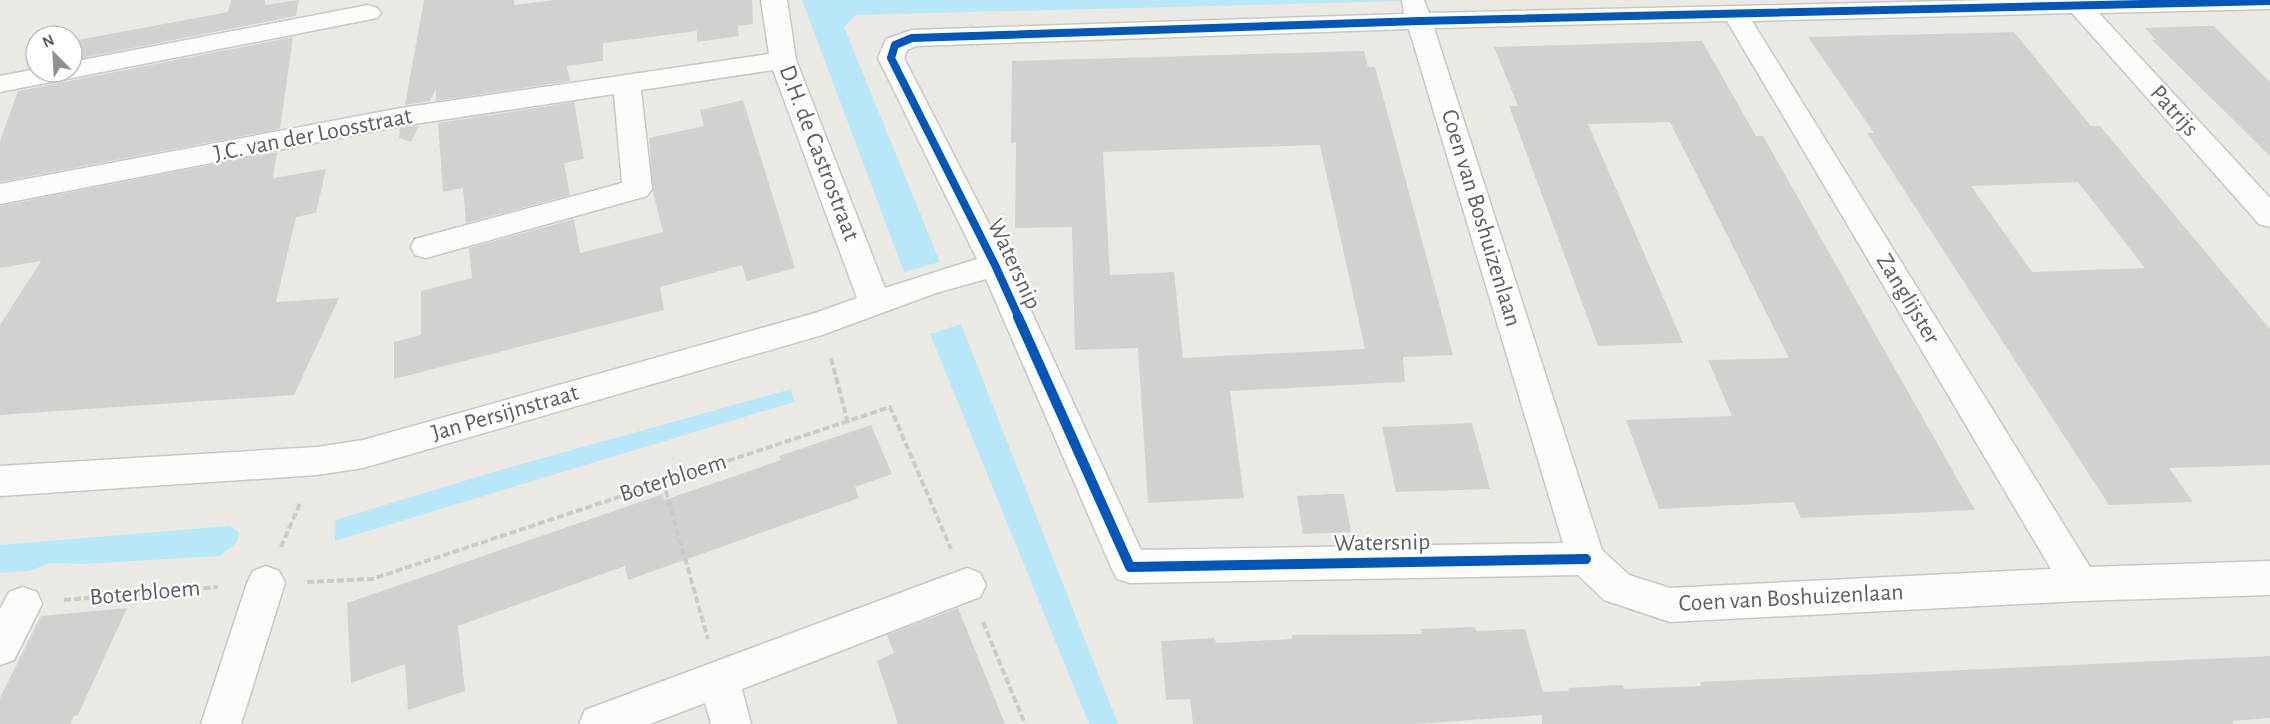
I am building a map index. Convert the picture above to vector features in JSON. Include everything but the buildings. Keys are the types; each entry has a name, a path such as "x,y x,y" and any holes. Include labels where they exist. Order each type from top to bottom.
{"street":[{"name":"D.H. de Castrostraat","path":"774,0 783,60 875,303"},
{"path":"1416,8 1735,14 2270,1"},
{"name":"Patrijs","path":"2079,6 2270,217"},
{"name":"Watersnip","path":"1416,8 912,38 895,45 891,58 995,265 1130,567 1586,559"},
{"name":"Coen van Boshuizenlaan","path":"1416,8 1586,559 1617,588 1670,605 2080,584 2270,578"},
{"path":"84,68 368,13"},
{"name":"Zanglijster","path":"1735,14 2080,584"},
{"name":"J.C. van der Loosstraat","path":"0,194 401,117 783,60"},
{"path":"0,84 24,79"},
{"path":"426,247 636,189 627,83"},
{"name":"Jan Persijnstraat","path":"0,481 317,461 363,454 822,323 875,303 995,265"},
{"path":"221,724 266,583"},
{"path":"599,724 967,585"},
{"path":"0,647 23,604"},
{"path":"719,679 731,724"}],"path":[{"path":"822,323 848,423"},
{"path":"266,583 317,461"},
{"path":"663,481 719,679"}],"water":[{"path":"802,0 1444,0 856,15 844,27 940,262 904,272"},
{"path":"961,324 1118,724 1089,724 930,334"},
{"path":"791,389 794,402 335,541 335,520 500,470"},
{"path":"230,526 239,533 237,542 220,556 83,564 51,563 29,571 0,573 0,545"}],"cycle path":[{"path":"1586,559 1130,567 995,265 891,58 895,45 912,38 1420,21 2270,1"}]}
